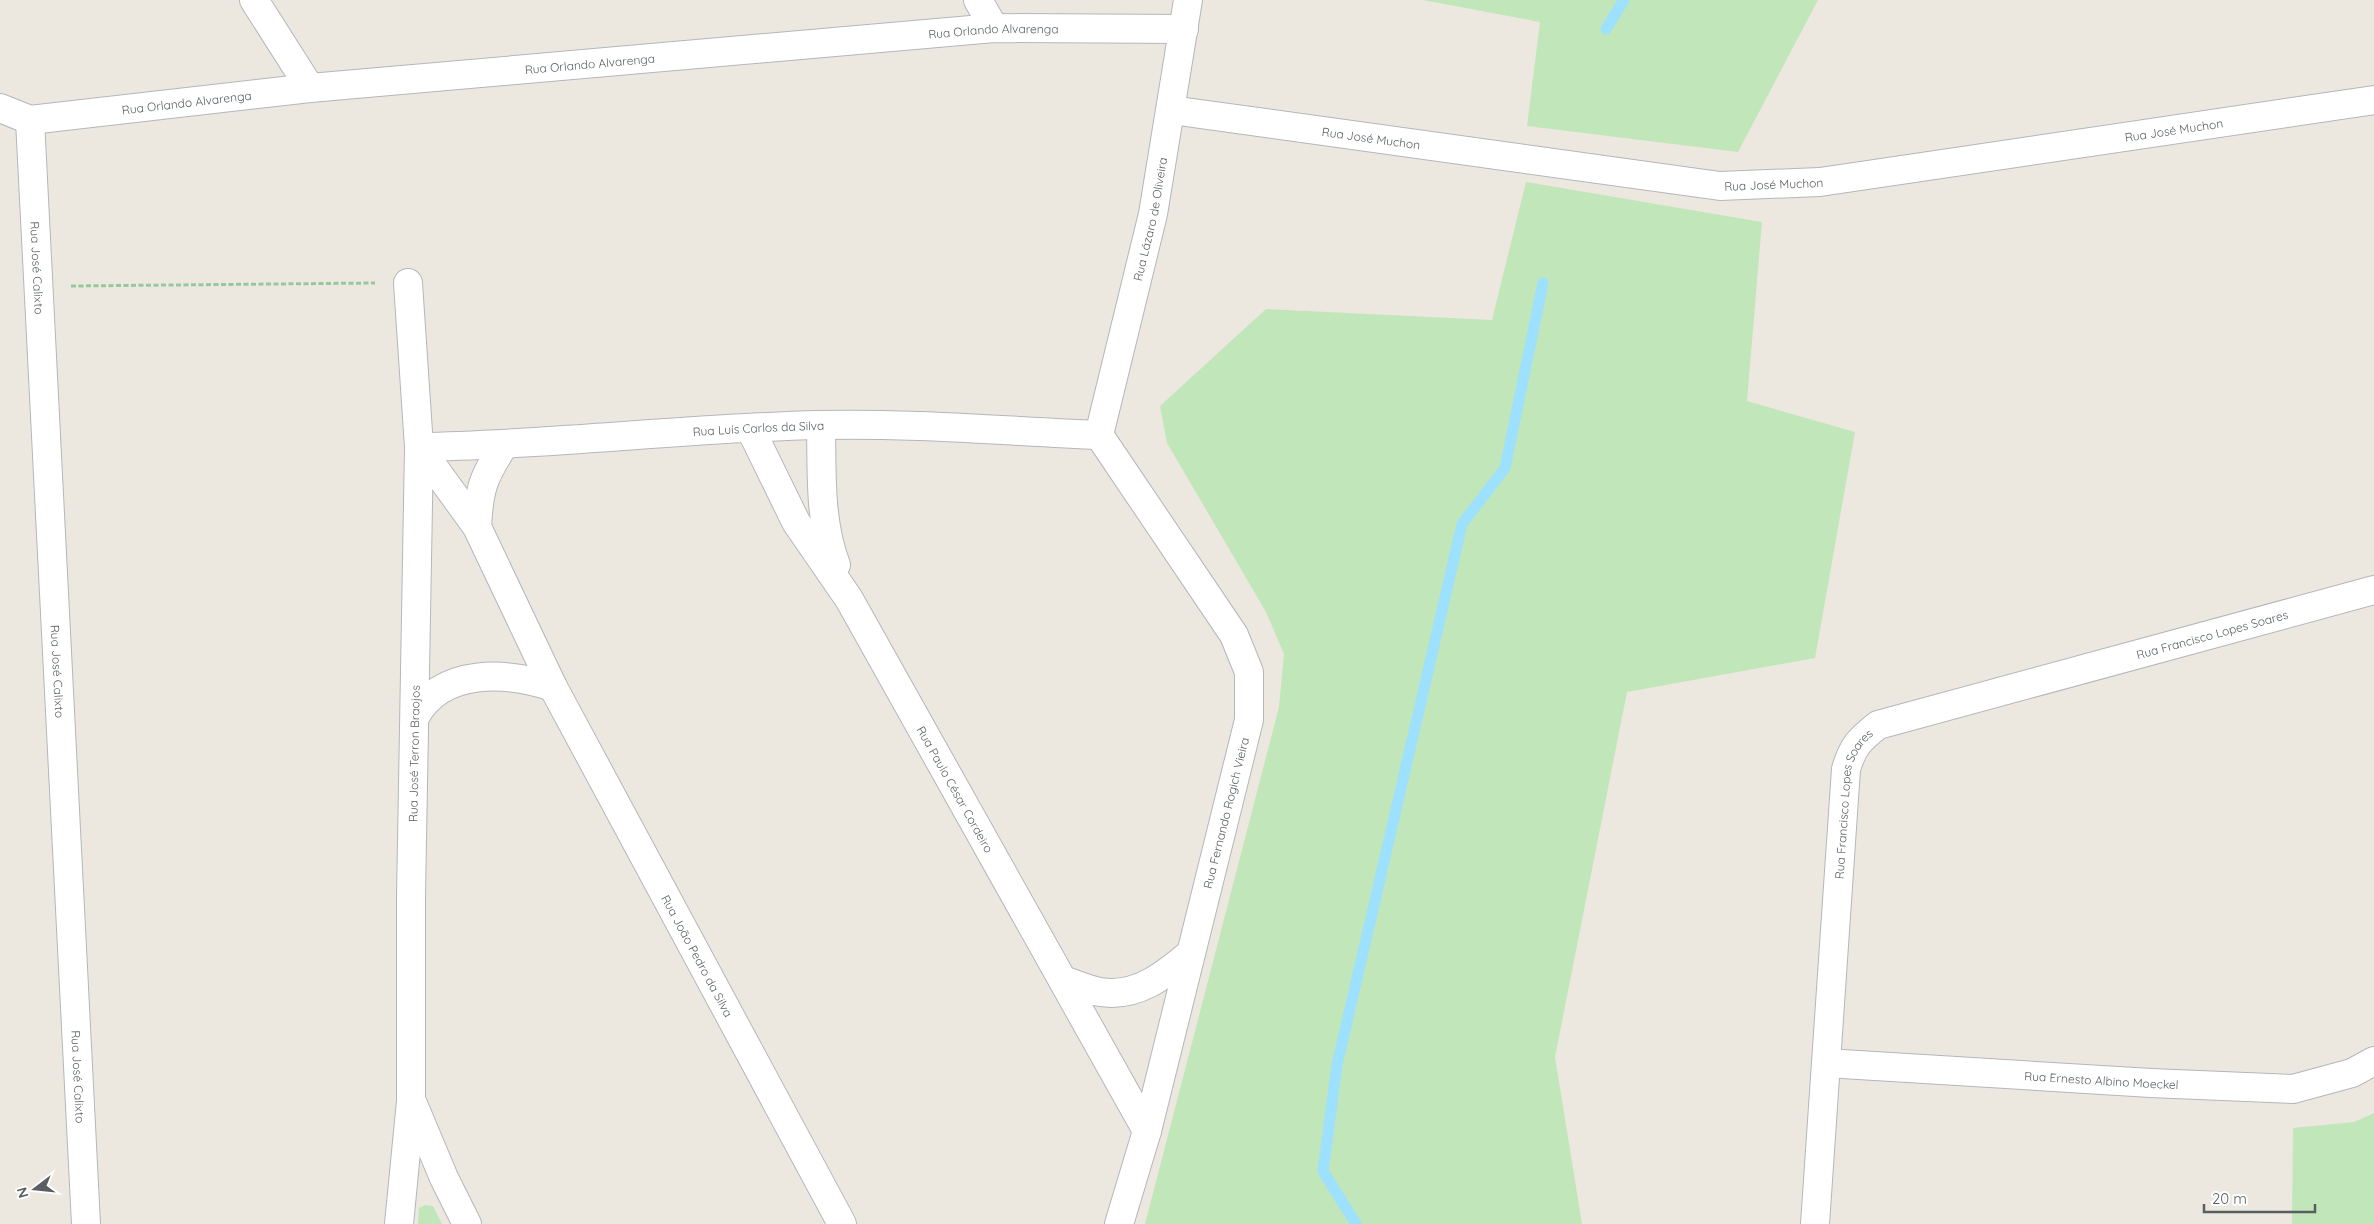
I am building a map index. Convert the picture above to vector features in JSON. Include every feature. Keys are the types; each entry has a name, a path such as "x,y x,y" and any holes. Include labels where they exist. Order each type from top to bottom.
{"street":[{"path":"254,0 310,88"},
{"path":"978,0 994,28"},
{"name":"Rua Lázaro de Oliveira","path":"1099,435 1153,214 1188,0"},
{"name":"Rua Orlando Alvarenga","path":"0,108 30,120 310,88 994,28 1184,29"},
{"name":"Rua José Muchon","path":"1170,110 1720,186 1820,182 2374,100"},
{"name":"Rua José Calixto","path":"30,120 40,286 86,1224"},
{"name":"Rua José Terron Braojos","path":"399,1224 411,1101 411,897 419,447 408,283"},
{"name":"Rua Luís Carlos da Silva","path":"419,447 504,446 750,428 822,425 1019,430 1099,435"},
{"name":"Rua Paulo César Cordeiro","path":"822,425 824,524 828,543 849,599"},
{"name":"Rua Paulo César Cordeiro","path":"750,428 796,522 849,599 1147,1131"},
{"name":"Rua Fernando Rogich Vieira","path":"1099,435 1234,635 1249,672 1249,720 1147,1131 1119,1224"},
{"name":"Rua João Pedro da Silva","path":"477,527 479,496 490,468 504,446"},
{"name":"Rua João Pedro da Silva","path":"419,447 477,527 553,687 842,1224"},
{"name":"Rua Francisco Lopes Soares","path":"1815,1224 1846,769 1853,748 1862,737 1878,725 2374,590"},
{"path":"415,717 423,701 459,680 517,677 553,687"},
{"path":"1063,980 1100,992 1117,993 1144,987 1160,978 1191,954"},
{"name":"Rua Ernesto Albino Moeckel","path":"1826,1063 2151,1083 2293,1089 2352,1073 2374,1061"},
{"path":"411,1101 444,1178 467,1224"}],"path":[{"path":"40,286 408,283"}],"green space":[{"path":"1423,0 1818,0 1738,152 1527,126 1540,22"},
{"path":"1526,182 1762,222 1747,401 1855,432 1815,658 1627,692 1555,1057 1582,1224 1145,1224 1279,707 1284,654 1266,612 1167,443 1160,406 1266,309 1492,320"},
{"path":"2374,1113 2374,1224 2292,1224 2293,1128 2354,1122"},
{"path":"425,1205 433,1206 442,1224 418,1224 419,1208"}],"waterway":[{"path":"1606,29 1624,0"},
{"path":"1356,1224 1323,1171 1337,1065 1462,524 1505,468 1543,283"}]}
